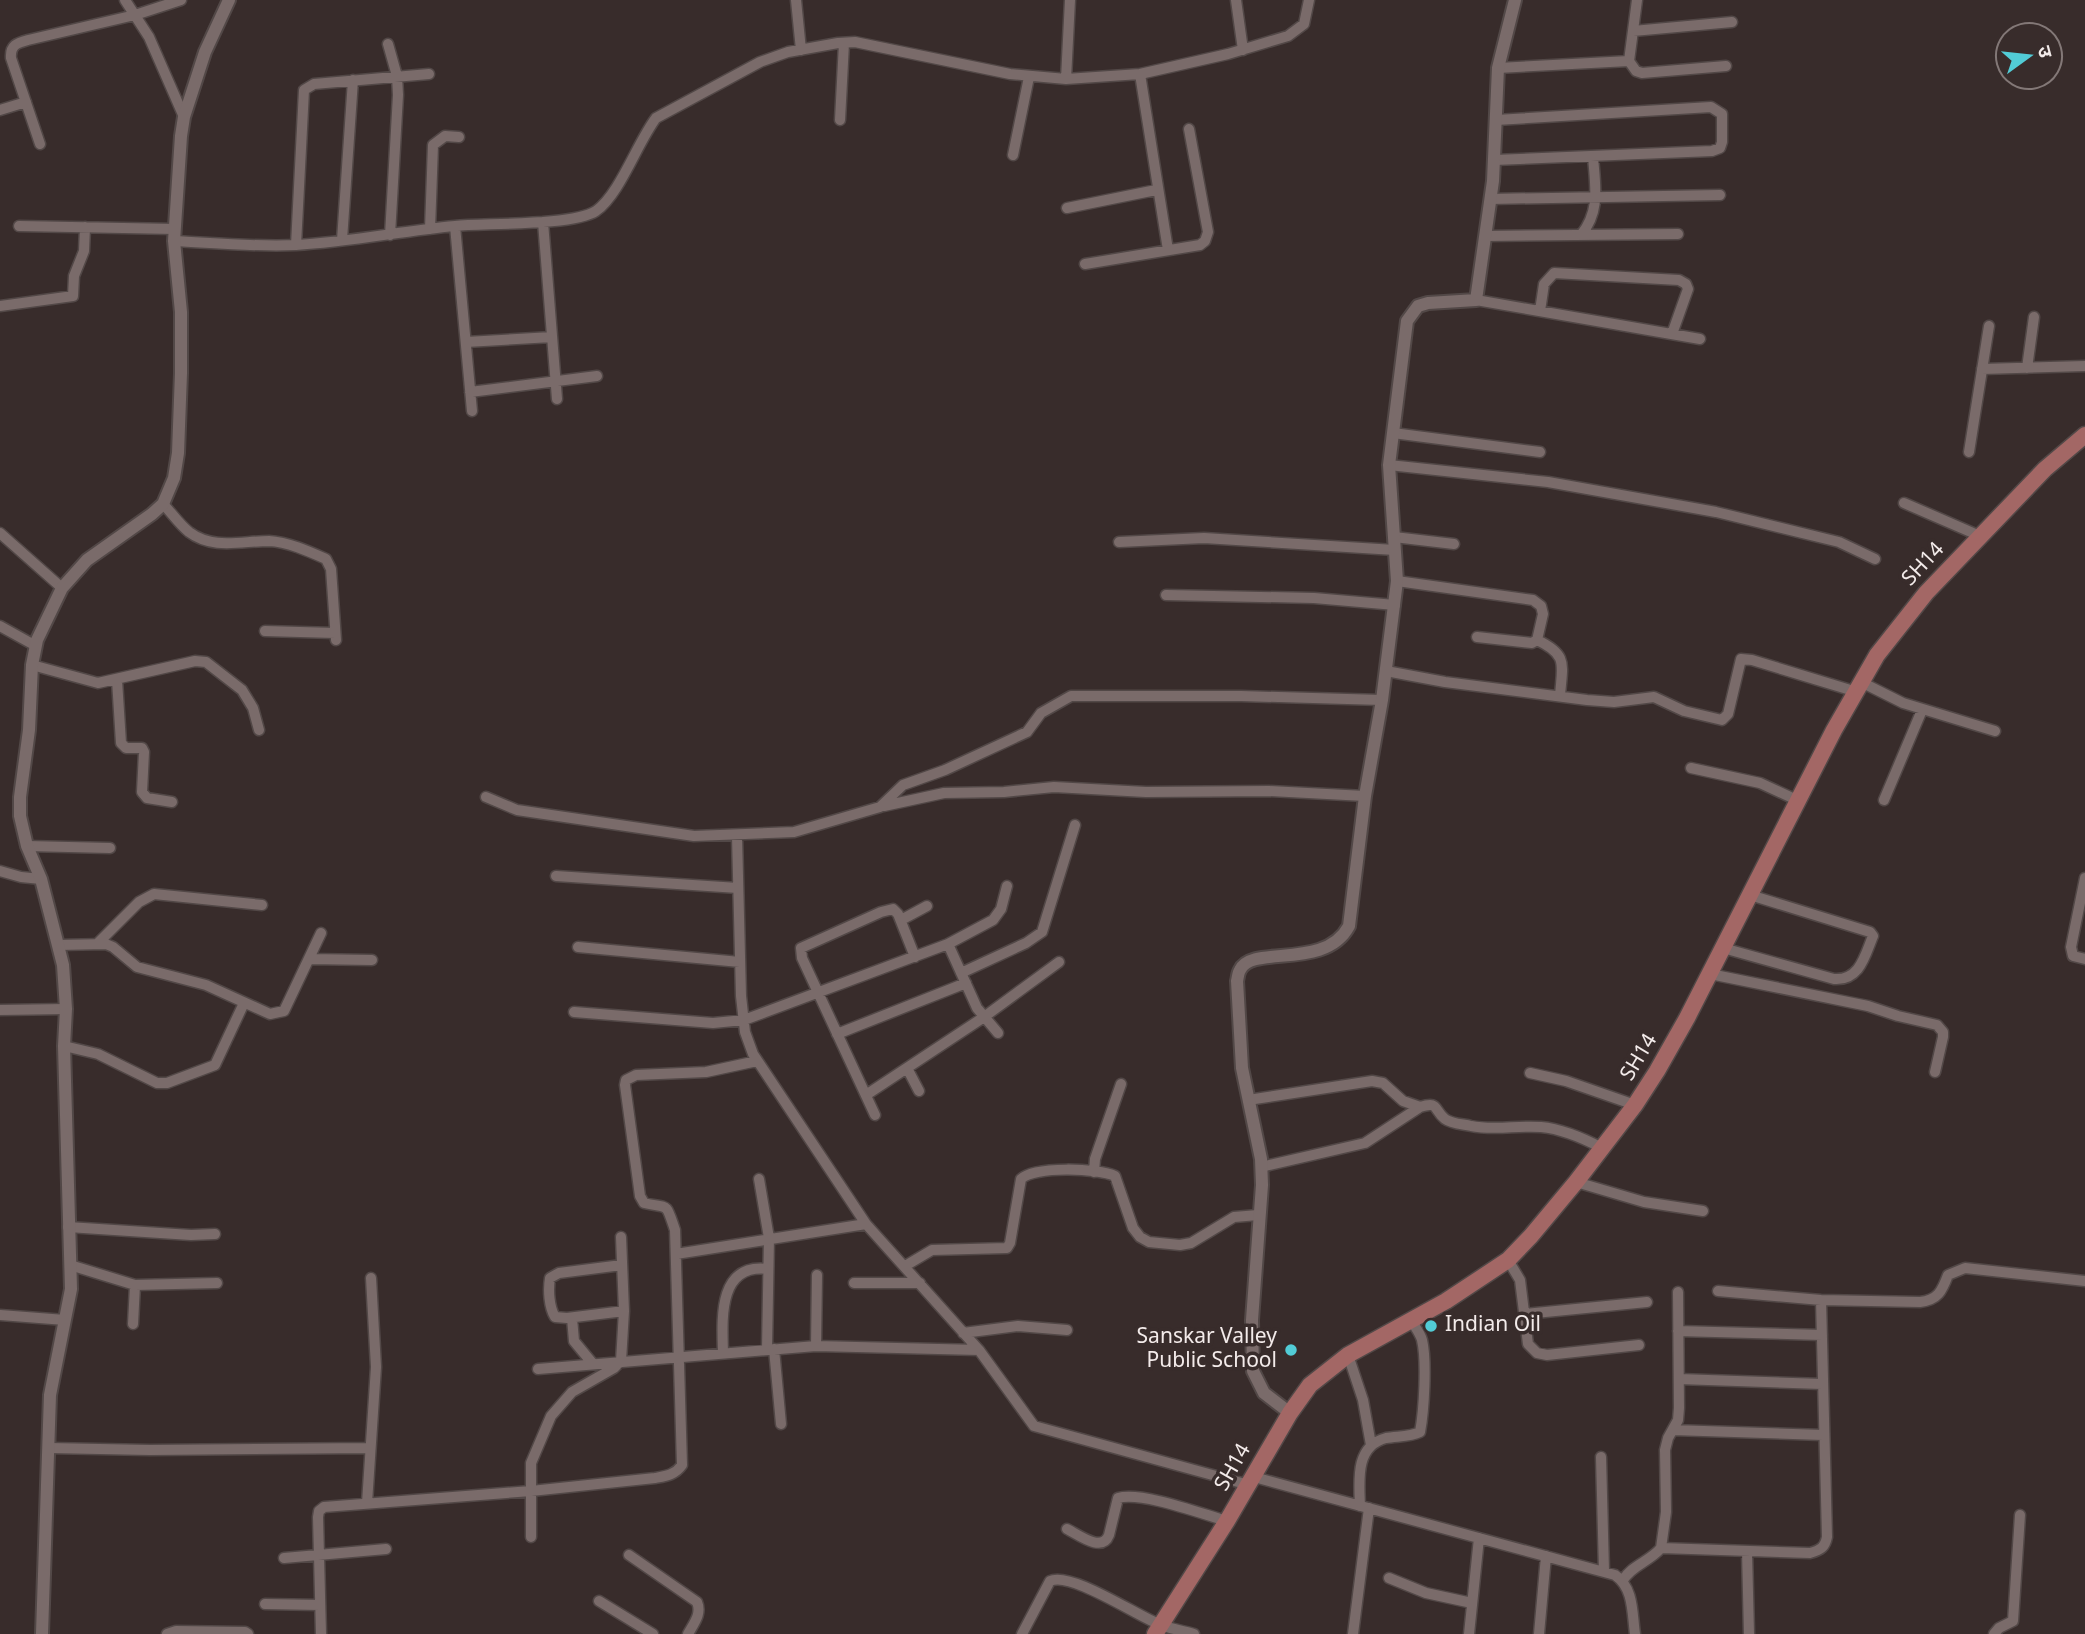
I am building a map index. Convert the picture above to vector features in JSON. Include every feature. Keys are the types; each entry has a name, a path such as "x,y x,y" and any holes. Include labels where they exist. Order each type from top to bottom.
{"main road":[{"name":"SH14","path":"1157,1629 1310,1385 1348,1355 1476,1282 1508,1260 1576,1182 1635,1105 1664,1060 1834,730 1877,655 1926,593 2045,469 2085,435"}],"street":[{"path":"125,0 149,37 184,117"},
{"path":"40,144 11,58 10,50 16,43 135,15 181,0"},
{"path":"42,1634 50,1395 71,1289 64,1046 65,979 41,879 27,846 20,816 29,730 32,665 36,646 62,588 86,560 147,518 163,503 174,478 178,453 181,312 175,235 184,117 205,52 229,0"},
{"path":"796,0 801,50"},
{"path":"1066,79 1070,0"},
{"path":"1236,0 1243,50"},
{"path":"19,226 85,227 296,245 455,226 543,222 593,213 603,205 656,118 760,62 801,50 855,42 1029,77 1066,79 1140,74 1243,50 1294,32 1304,24 1309,0"},
{"path":"1476,300 1494,160 1498,68 1515,0"},
{"path":"1637,0 1629,61 1636,71 1642,73 1726,66"},
{"path":"1633,31 1732,22"},
{"path":"840,120 844,43"},
{"path":"388,44 397,76 398,95 390,234"},
{"path":"1498,68 1629,61"},
{"path":"296,245 304,90 314,84 429,74"},
{"path":"1140,74 1156,190 1168,250"},
{"path":"1013,155 1029,77"},
{"path":"342,240 354,80"},
{"path":"0,110 26,102"},
{"path":"1494,160 1716,150 1722,142 1722,114 1716,108 1708,107 1496,120"},
{"path":"1085,264 1200,245 1205,241 1208,232 1189,129"},
{"path":"430,229 433,145 445,136 459,137"},
{"path":"1581,235 1592,219 1596,197 1594,156"},
{"path":"1067,208 1156,190"},
{"path":"1490,199 1720,195"},
{"path":"543,222 557,399"},
{"path":"455,226 472,411"},
{"path":"0,306 73,296 74,276 84,251 85,227"},
{"path":"1485,236 1678,234"},
{"path":"1540,311 1544,284 1555,273 1679,281 1686,284 1688,289 1672,334"},
{"path":"1290,1413 1264,1393 1253,1371 1252,1320 1261,1167 1239,1041 1237,981 1240,968 1249,960 1320,950 1334,945 1349,926 1365,796 1395,605 1397,581 1389,465 1407,321 1412,311 1427,303 1476,300 1700,339"},
{"path":"2027,368 2034,317"},
{"path":"1969,452 1989,326"},
{"path":"466,342 552,337"},
{"path":"1982,369 2085,366"},
{"path":"470,392 597,376"},
{"path":"1393,432 1540,452"},
{"path":"1389,465 1548,482 1704,510 1839,541 1875,559"},
{"path":"163,503 189,531 215,543 269,541 289,544 326,559 331,569 336,636 265,631"},
{"path":"1904,503 1980,536"},
{"path":"0,533 62,588"},
{"path":"1119,542 1204,538 1454,544"},
{"path":"1397,581 1538,602 1543,614 1537,640"},
{"path":"1166,595 1314,598 1395,605"},
{"path":"0,626 36,646"},
{"path":"1477,637 1525,643 1537,640 1552,647 1562,660 1560,696"},
{"path":"1386,671 1445,682 1614,702 1654,696 1684,711 1722,720 1728,714 1738,665 1741,659 1745,658 1860,687 1922,710 1995,731"},
{"path":"32,665 89,682 117,680 188,662 206,662 249,698 259,730"},
{"path":"117,680 121,743 126,748 142,748 144,752 142,792 147,798 172,802"},
{"path":"880,807 903,785 1027,732 1041,713 1071,696 1241,696 1382,700"},
{"path":"1884,800 1922,710"},
{"path":"1691,768 1760,783 1799,801"},
{"path":"486,797 517,810 694,836 737,836 794,832 880,807 944,793 1004,792 1054,787 1146,792 1269,791 1365,796"},
{"path":"838,1034 963,978 1042,932 1075,825"},
{"path":"737,836 740,962 745,1032 757,1061 866,1224 979,1350 1034,1426 1364,1507 1604,1571 1623,1580 1631,1600 1635,1634"},
{"path":"27,846 110,848"},
{"path":"0,871 41,879"},
{"path":"556,876 738,888"},
{"path":"2085,878 2081,912 2071,953 2085,959"},
{"path":"574,1012 713,1023 744,1020 948,944 993,920 998,915 1007,886"},
{"path":"97,944 139,902 153,894 261,905"},
{"path":"1723,948 1835,979 1853,975 1860,967 1873,936 1870,932 1750,895"},
{"path":"901,920 927,906"},
{"path":"875,1115 802,958 801,948 888,910 897,911 915,957"},
{"path":"58,945 97,944 113,947 137,967 206,985 265,1013 284,1011 321,933"},
{"path":"948,944 977,1008 998,1033"},
{"path":"578,947 740,962"},
{"path":"309,959 372,960"},
{"path":"866,1095 984,1017 1059,962"},
{"path":"1710,974 1868,1006 1937,1025 1944,1032 1935,1072"},
{"path":"64,1046 98,1054 151,1081 167,1083 215,1065 244,1003"},
{"path":"0,1010 66,1009"},
{"path":"321,1634 319,1511 327,1506 531,1491 655,1478 679,1470 682,1465 675,1230 666,1207 659,1203 644,1203 640,1196 632,1149 626,1080 636,1075 706,1072 757,1061"},
{"path":"907,1068 919,1091"},
{"path":"1530,1073 1566,1081 1635,1105"},
{"path":"1248,1100 1372,1081 1383,1083 1403,1101 1420,1107"},
{"path":"1094,1172 1095,1159 1121,1084"},
{"path":"1261,1167 1365,1143 1420,1107 1429,1104 1435,1106 1447,1120 1456,1123 1494,1129 1542,1127 1569,1132 1602,1148"},
{"path":"905,1266 932,1250 1007,1248 1024,1175 1064,1170 1115,1176 1133,1227 1140,1237 1149,1242 1180,1245 1191,1243 1234,1217 1258,1215"},
{"path":"759,1179 769,1238 771,1349 782,1424"},
{"path":"1576,1182 1644,1202 1703,1211"},
{"path":"676,1254 866,1224"},
{"path":"68,1227 191,1235 215,1234"},
{"path":"531,1537 531,1463 551,1416 572,1392 608,1372 621,1361 624,1311 621,1237"},
{"path":"1508,1260 1520,1280 1528,1344 1536,1353 1639,1345"},
{"path":"70,1265 135,1285 217,1283"},
{"path":"622,1265 565,1271 550,1278 549,1285 552,1314 555,1317 561,1319 624,1311"},
{"path":"1718,1291 1821,1300 1931,1300 1938,1296 1948,1275 1965,1268 2085,1281"},
{"path":"723,1353 722,1306 732,1284 747,1269 768,1269"},
{"path":"816,1346 817,1275"},
{"path":"367,1503 376,1357 371,1278"},
{"path":"854,1283 920,1283"},
{"path":"133,1324 135,1285"},
{"path":"1623,1580 1634,1567 1645,1563 1661,1548 1666,1512 1665,1450 1678,1420 1679,1408 1678,1292"},
{"path":"1661,1548 1810,1552 1820,1551 1826,1545 1821,1300"},
{"path":"1525,1314 1647,1302"},
{"path":"0,1315 65,1320"},
{"path":"572,1318 575,1341 593,1364"},
{"path":"1353,1634 1364,1507 1361,1462 1371,1445 1384,1439 1420,1432 1423,1350 1422,1339 1411,1320"},
{"path":"963,1333 1018,1326 1067,1329"},
{"path":"1678,1331 1822,1335"},
{"path":"538,1369 816,1346 979,1350"},
{"path":"1348,1355 1363,1401 1371,1445"},
{"path":"1679,1379 1822,1384"},
{"path":"1673,1430 1823,1435"},
{"path":"49,1448 370,1448"},
{"path":"1601,1457 1604,1571"},
{"path":"1067,1529 1096,1543 1102,1543 1110,1535 1118,1499 1129,1496 1227,1521"},
{"path":"1994,1634 1999,1628 2013,1621 2020,1515"},
{"path":"1469,1634 1479,1538"},
{"path":"284,1558 386,1549"},
{"path":"1747,1551 1749,1634"},
{"path":"629,1555 697,1602 700,1609 688,1634"},
{"path":"1539,1634 1546,1556"},
{"path":"1022,1634 1050,1581 1056,1578 1076,1583 1157,1629 1194,1634"},
{"path":"1389,1578 1426,1593 1472,1603"},
{"path":"599,1601 653,1634"},
{"path":"265,1604 320,1605"},
{"path":"167,1634 176,1630 248,1634"}],"place":[{"name":"Indian Oil","path":"1431,1326"},
{"name":"Sanskar Valley Public School","path":"1291,1350"}]}
